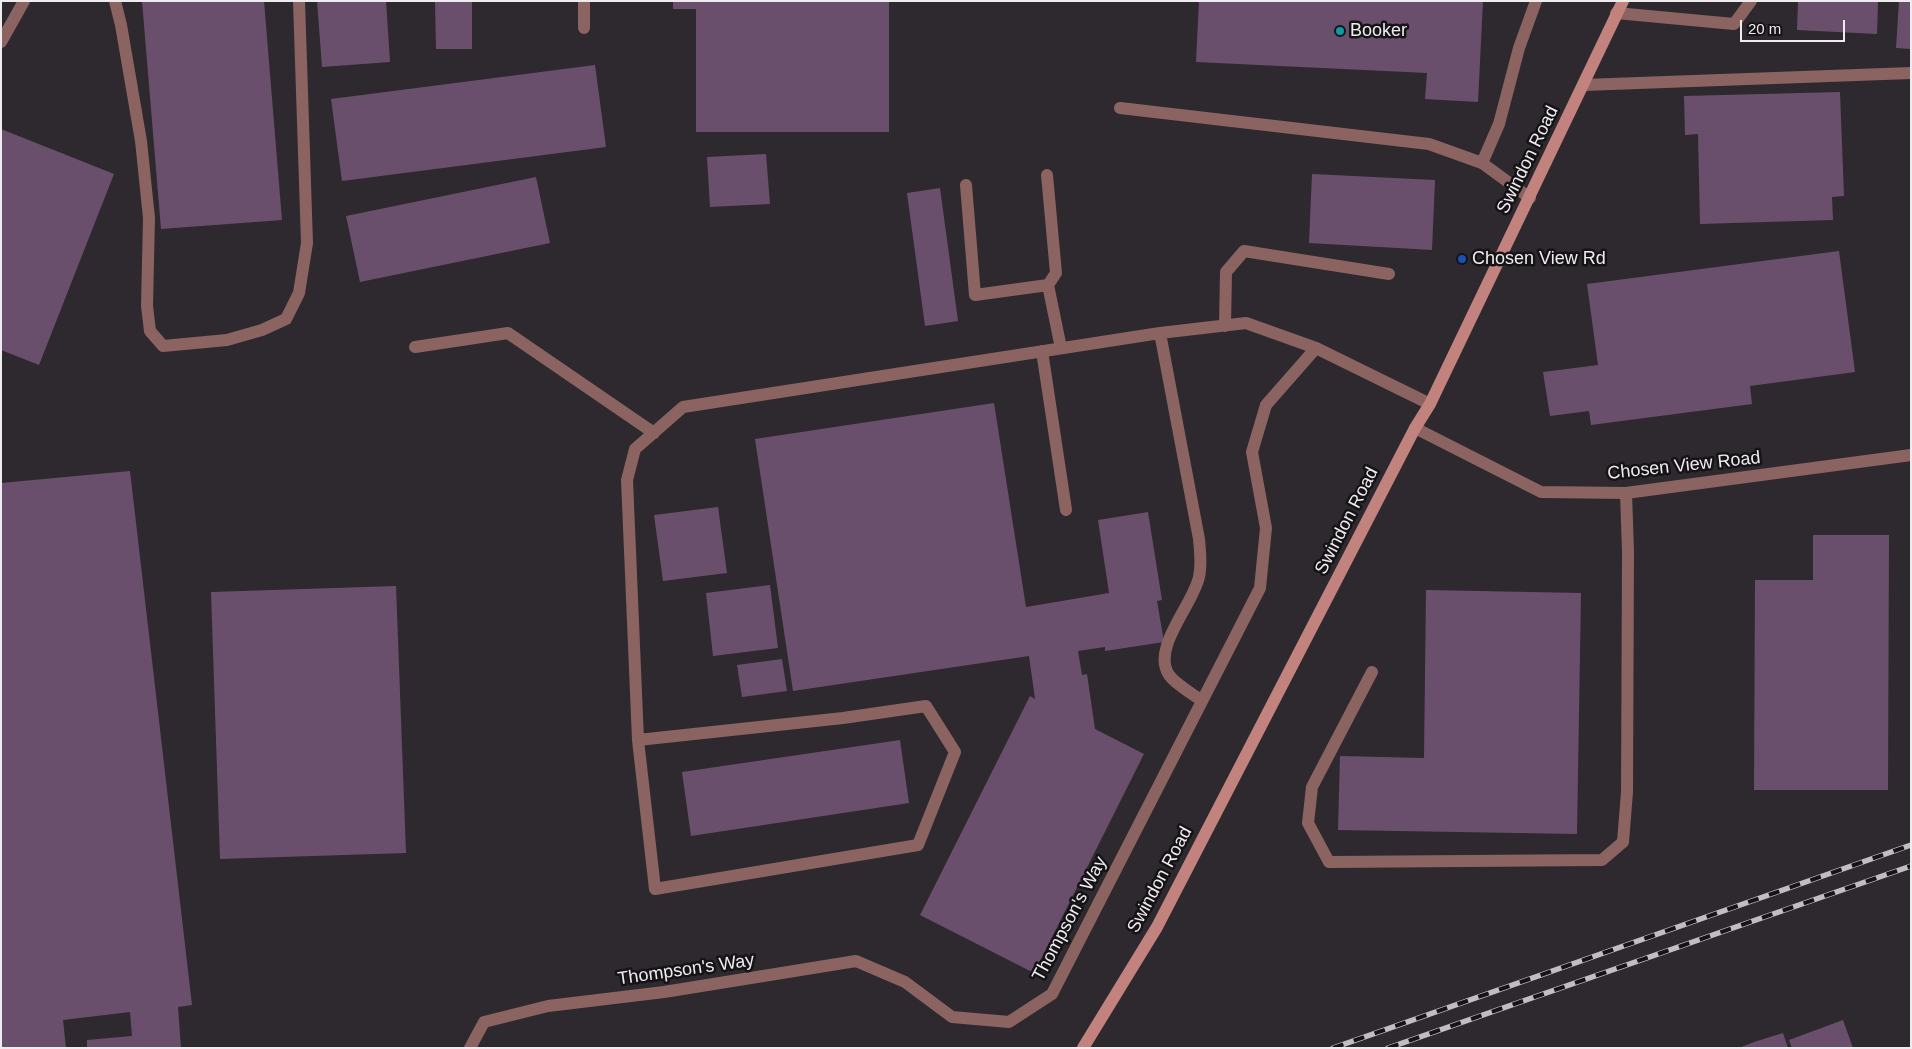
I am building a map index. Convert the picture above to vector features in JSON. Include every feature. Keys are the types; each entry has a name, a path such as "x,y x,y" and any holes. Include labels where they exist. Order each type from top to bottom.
{"street":[{"path":"1,42 24,1"},
{"path":"115,1 121,24 141,141 149,218 147,306 150,331 162,346 226,340 262,330 286,319 299,293 306,243 299,1"},
{"path":"584,1 584,28"},
{"path":"1482,163 1499,124 1520,48 1536,1"},
{"name":"Swindon Road","path":"1083,1048 1157,926 1415,428 1430,404 1623,1"},
{"path":"1616,13 1734,24 1751,1"},
{"path":"1584,85 1911,73"},
{"path":"1120,108 1429,144 1482,163 1530,198"},
{"path":"1046,175 1056,273 1048,285 1061,348"},
{"path":"966,185 975,295 1048,285"},
{"path":"1225,326 1226,272 1244,251 1389,274"},
{"path":"638,740 843,718 926,706 955,752 918,845 655,889 638,740 627,480 636,449 683,407 1160,333 1246,323 1316,348 1430,404"},
{"path":"415,347 508,333 654,433"},
{"path":"1160,333 1199,539 1201,563 1199,579 1165,649 1164,663 1170,676 1202,701"},
{"name":"Thompson's Way","path":"470,1048 484,1022 548,1006 664,992 856,961 905,982 952,1017 1008,1022 1052,994 1260,588 1266,528 1252,452 1266,405 1316,348"},
{"path":"1042,351 1066,510"},
{"name":"Chosen View Road","path":"1415,428 1540,492 1626,493 1911,454"},
{"path":"1372,672 1312,787 1308,822 1329,862 1602,860 1623,842 1627,792 1628,551 1626,493"}],"building":[{"path":"142,1 264,1 282,220 161,229"},
{"path":"317,1 386,1 390,62 322,67"},
{"path":"435,1 472,1 472,49 436,49"},
{"path":"673,1 889,1 889,132 696,132 696,9 673,9"},
{"name":"Booker","path":"1199,1 1483,1 1478,102 1425,99 1427,73 1196,62"},
{"path":"1798,1 1878,1 1877,34 1797,30"},
{"path":"1899,1 1911,1 1911,49 1896,48"},
{"path":"595,65 606,147 342,181 331,99"},
{"path":"1840,92 1844,196 1832,197 1833,220 1700,224 1698,134 1685,135 1684,96"},
{"path":"1,129 114,174 39,365 1,350"},
{"path":"766,154 770,204 710,207 707,157"},
{"path":"1312,174 1435,180 1432,250 1309,243"},
{"path":"536,177 550,243 360,282 346,216"},
{"path":"940,188 958,321 925,326 907,193"},
{"path":"1839,251 1855,372 1750,386 1752,404 1591,425 1589,411 1550,416 1543,372 1598,365 1587,284"},
{"path":"994,403 1026,607 1109,593 1098,520 1148,512 1162,600 1157,601 1164,642 1105,651 1105,647 1078,651 1082,675 1087,674 1095,729 1144,754 1034,973 920,915 1030,696 1035,699 1029,656 793,691 755,439"},
{"path":"130,471 192,1005 178,1007 181,1048 87,1048 87,1040 132,1036 130,1012 63,1020 66,1048 1,1048 1,483"},
{"path":"718,507 727,573 663,581 654,515"},
{"path":"1813,535 1889,535 1888,790 1754,790 1755,580 1813,580"},
{"path":"770,585 778,648 713,656 706,593"},
{"path":"396,586 406,853 220,859 211,592"},
{"path":"1426,590 1581,593 1577,834 1338,830 1340,756 1424,758"},
{"path":"782,659 787,691 742,697 737,665"},
{"path":"900,740 909,803 691,836 682,772"},
{"path":"1843,1020 1853,1048 1792,1048 1789,1040"},
{"path":"1783,1033 1788,1048 1739,1048 1754,1042"}],"railway":[{"path":"1333,1048 1911,845"},
{"path":"1388,1048 1911,866"}],"place":[{"name":"Booker","path":"1340,31"},
{"name":"Chosen View Rd","path":"1462,259"}]}
